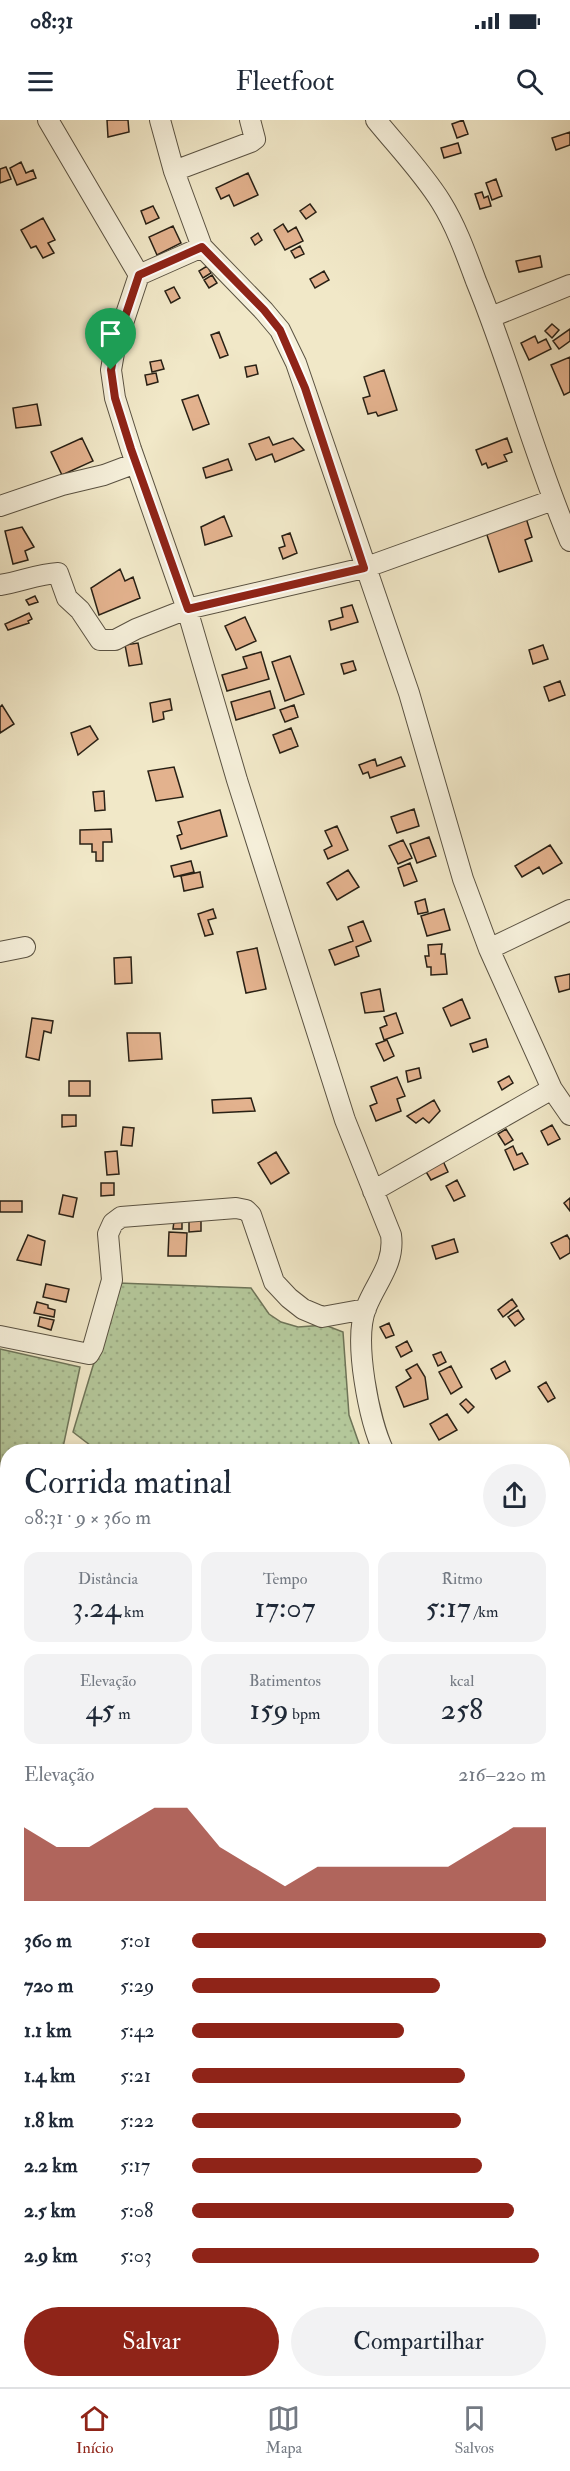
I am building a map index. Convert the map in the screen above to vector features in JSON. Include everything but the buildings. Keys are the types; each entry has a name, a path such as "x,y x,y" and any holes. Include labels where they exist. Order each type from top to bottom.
{"street":[{"path":"48,120 139,275"},
{"path":"160,120 174,171 202,247 264,310 280,330 305,388 364,568 409,693 463,879 489,949 552,1089 570,1115"},
{"path":"174,171 251,142 255,134 250,120"},
{"path":"376,120 442,203 455,228 491,317 553,500 570,542"},
{"path":"202,247 139,275 115,347 111,370 115,398 188,609 237,780 345,1120 391,1235 393,1249 366,1309 362,1328 362,1348 371,1413 381,1444"},
{"path":"491,317 570,285"},
{"path":"0,506 62,484 104,475 136,463"},
{"path":"0,585 44,574 58,573 67,598 80,610 100,640 115,640 136,629 188,609 364,568 553,500"},
{"path":"489,949 570,910"},
{"path":"0,952 25,947"},
{"path":"373,1191 552,1089"},
{"path":"0,1336 89,1354 112,1280 108,1234 113,1223 121,1217 236,1208 246,1210 251,1215 274,1282 303,1309 322,1317 366,1309"}],"green space":[{"path":"118,1283 251,1288 269,1314 281,1322 298,1327 325,1325 343,1332 349,1415 359,1444 89,1444 73,1432"},
{"path":"0,1349 80,1367 64,1444 0,1444"}],"route":[{"path":"202,247 264,310 280,330 305,388 364,568 188,609 131,449 115,398 111,370 115,347 139,275 202,247"}]}
